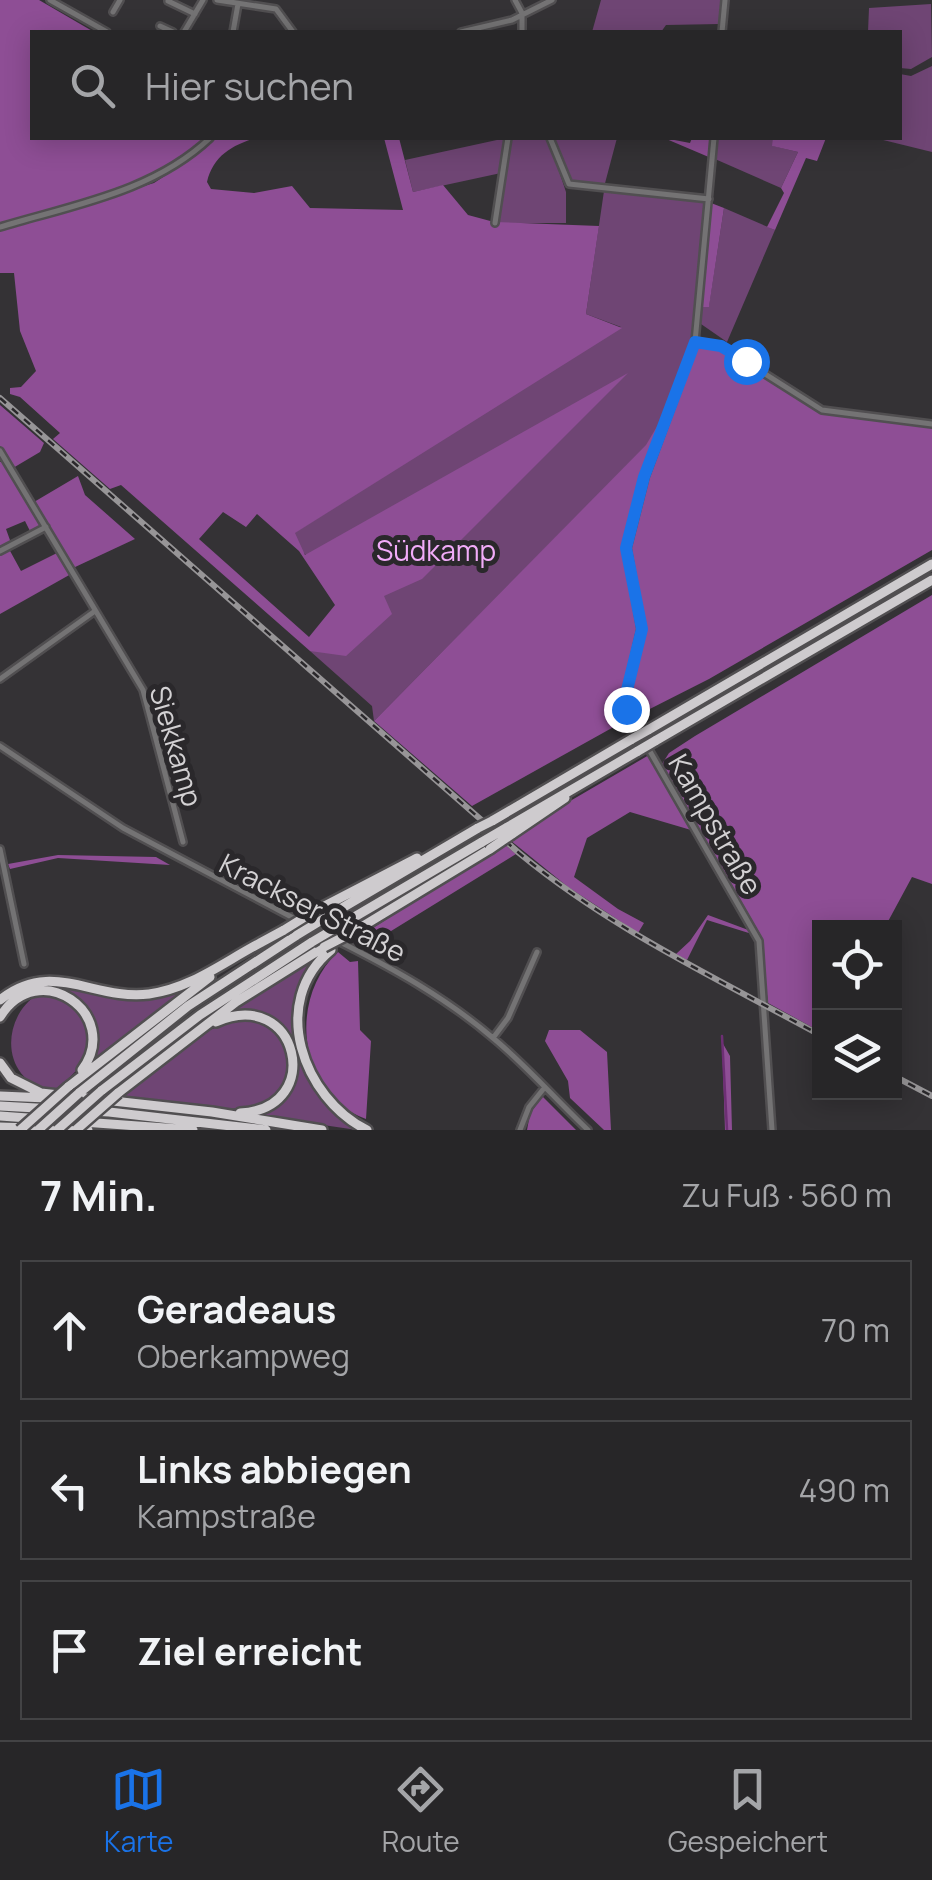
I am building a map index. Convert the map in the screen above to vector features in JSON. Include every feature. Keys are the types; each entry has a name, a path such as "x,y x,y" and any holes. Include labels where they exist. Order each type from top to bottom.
{"highway":[{"path":"38,1130 188,1006 297,935 932,564"},
{"path":"76,1130 118,1092 236,1002 574,789 932,580"},
{"path":"58,1129 100,1091 200,1015 339,926 486,846"},
{"path":"0,1000 21,986 49,981 117,994 154,993 205,975 313,912 430,850 442,849"},
{"path":"20,1130 170,1006 262,942"},
{"path":"327,948 305,988 299,1009 299,1039 321,1094 344,1117 367,1130"},
{"path":"0,1017 12,1002 31,992 52,991 77,1003 90,1024 92,1044 88,1061 68,1088"},
{"path":"200,1030 227,1017 257,1016 272,1022 286,1036 294,1058 290,1082 274,1102 246,1113 212,1112"},
{"path":"0,1062 11,1078 30,1088 322,1130"},
{"path":"0,1096 82,1096"},
{"path":"0,1106 176,1118 266,1130"},
{"path":"0,1116 193,1130"},
{"path":"0,1126 88,1130"}],"street":[{"path":"50,0 103,30"},
{"path":"113,12 120,0"},
{"path":"185,30 204,0"},
{"path":"216,0 276,9 292,30"},
{"path":"515,0 522,16 522,30"},
{"path":"470,30 522,16 552,0"},
{"path":"722,30 724,0"},
{"path":"168,1 195,14"},
{"path":"233,30 238,4"},
{"path":"160,26 169,30"},
{"path":"0,227 152,180 208,140"},
{"path":"496,224 508,140"},
{"path":"551,140 568,184 709,199"},
{"name":"Kampstraße","path":"714,140 695,342 644,477 626,548 642,629 625,698 636,727 759,941 772,1130"},
{"path":"695,342 721,346 822,410 932,424"},
{"name":"Siekkamp","path":"0,450 143,690 183,842"},
{"path":"0,551 46,527"},
{"path":"0,679 96,611"},
{"name":"Krackser Straße","path":"0,746 138,837 428,989 494,1038 588,1130"},
{"path":"0,849 24,964"},
{"path":"494,1038 508,1018 537,952"},
{"path":"520,1130 528,1107 544,1088"}],"green space":[{"path":"0,0 39,0 91,30 30,30 30,140 202,140 183,156 134,183 0,225"},
{"path":"601,0 722,0 720,24 666,25 662,30 593,30"},
{"path":"931,4 932,57 911,69 902,68 902,30 868,30 869,8"},
{"path":"932,66 932,152 883,140 902,140 902,74 911,76"},
{"path":"212,140 250,140 219,158 207,182 211,189 254,193 292,186 310,208 403,210 385,140 400,140 413,192 443,185 468,215 494,222 599,226 586,314 622,328 295,533 305,555 628,373 422,579 384,596 392,614 346,656 310,651 121,485 110,489 53,439 60,433 20,397 10,394 10,388 21,387 36,371 20,331 14,273 0,273 0,230 154,183","holes":["223,512 246,527 257,514 299,551 335,605 309,637 199,539"]},
{"path":"506,140 501,173 413,192 405,160"},
{"path":"509,140 549,140 566,192 566,223 497,223"},
{"path":"553,140 616,140 604,187 570,185"},
{"path":"669,140 712,140 711,158"},
{"path":"717,140 773,140 773,146 798,152 781,188 715,159"},
{"path":"773,140 825,140 817,161 806,158 775,230 767,227 798,152 772,146"},
{"name":"Südkamp","path":"604,191 707,199 692,347 669,406 647,445 374,721 372,706 310,651 356,599 289,540 295,537 294,533 621,327 586,314"},
{"path":"711,203 724,208 709,307 701,307"},
{"path":"724,208 775,230 727,342 701,324 701,307 709,306"},
{"path":"697,347 719,347 821,413 932,427 932,550 709,679 634,717 628,701 644,630 629,548 646,480"},
{"path":"0,405 44,443 40,452 13,468 0,446"},
{"path":"665,413 642,477 624,548 639,629 622,699 628,719 472,806 374,721 646,445"},
{"path":"4,461 44,527 31,533 25,521 6,529 11,543 0,549 0,462"},
{"path":"78,476 85,495 135,539 73,568 34,502"},
{"path":"9,549 21,571 59,552 71,574 0,614 0,553"},
{"path":"932,595 932,884 912,877 889,920 812,920 812,1027 768,1003 760,934 662,764 669,753"},
{"path":"649,755 691,830 630,812 587,838 574,877 644,923 638,933 568,887 510,840"},
{"path":"504,844 516,854 370,944 351,942"},
{"path":"58,855 156,857 170,865 58,858 10,869 8,864"},
{"path":"708,915 752,934 707,920 687,960 676,954 690,941"},
{"path":"338,952 350,962 358,961 360,1030 371,1041 366,1119 343,1107 325,1089 307,1043 312,994 322,971"},
{"path":"321,953 305,977 297,1001 294,1025 298,1049 306,1072 320,1093 357,1130 255,1115 277,1104 291,1089 297,1053 290,1036 276,1022 256,1014 230,1013"},
{"path":"39,986 161,996 187,988 92,1060 95,1031 86,1010 67,996"},
{"path":"38,994 74,1007 87,1026 89,1038 81,1064 53,1091 23,1075 11,1048 17,1018"},
{"path":"240,1018 261,1021 275,1029 288,1050 287,1075 275,1097 264,1104 236,1109 123,1096 200,1034"},
{"path":"549,1030 580,1030 607,1052 611,1130 604,1130 570,1098 568,1081 545,1041"},
{"path":"722,1042 730,1056 732,1130 725,1130"},
{"path":"542,1096 576,1130 527,1130 530,1114"}],"waterway":[{"path":"722,1036 727,1130"}],"railway":[{"path":"0,398 519,853 590,905 665,951 812,1031"},
{"path":"902,1080 932,1096"}],"route":[{"path":"626,709 625,698 642,629 626,548 644,477 695,342 721,346 746,361"}]}
